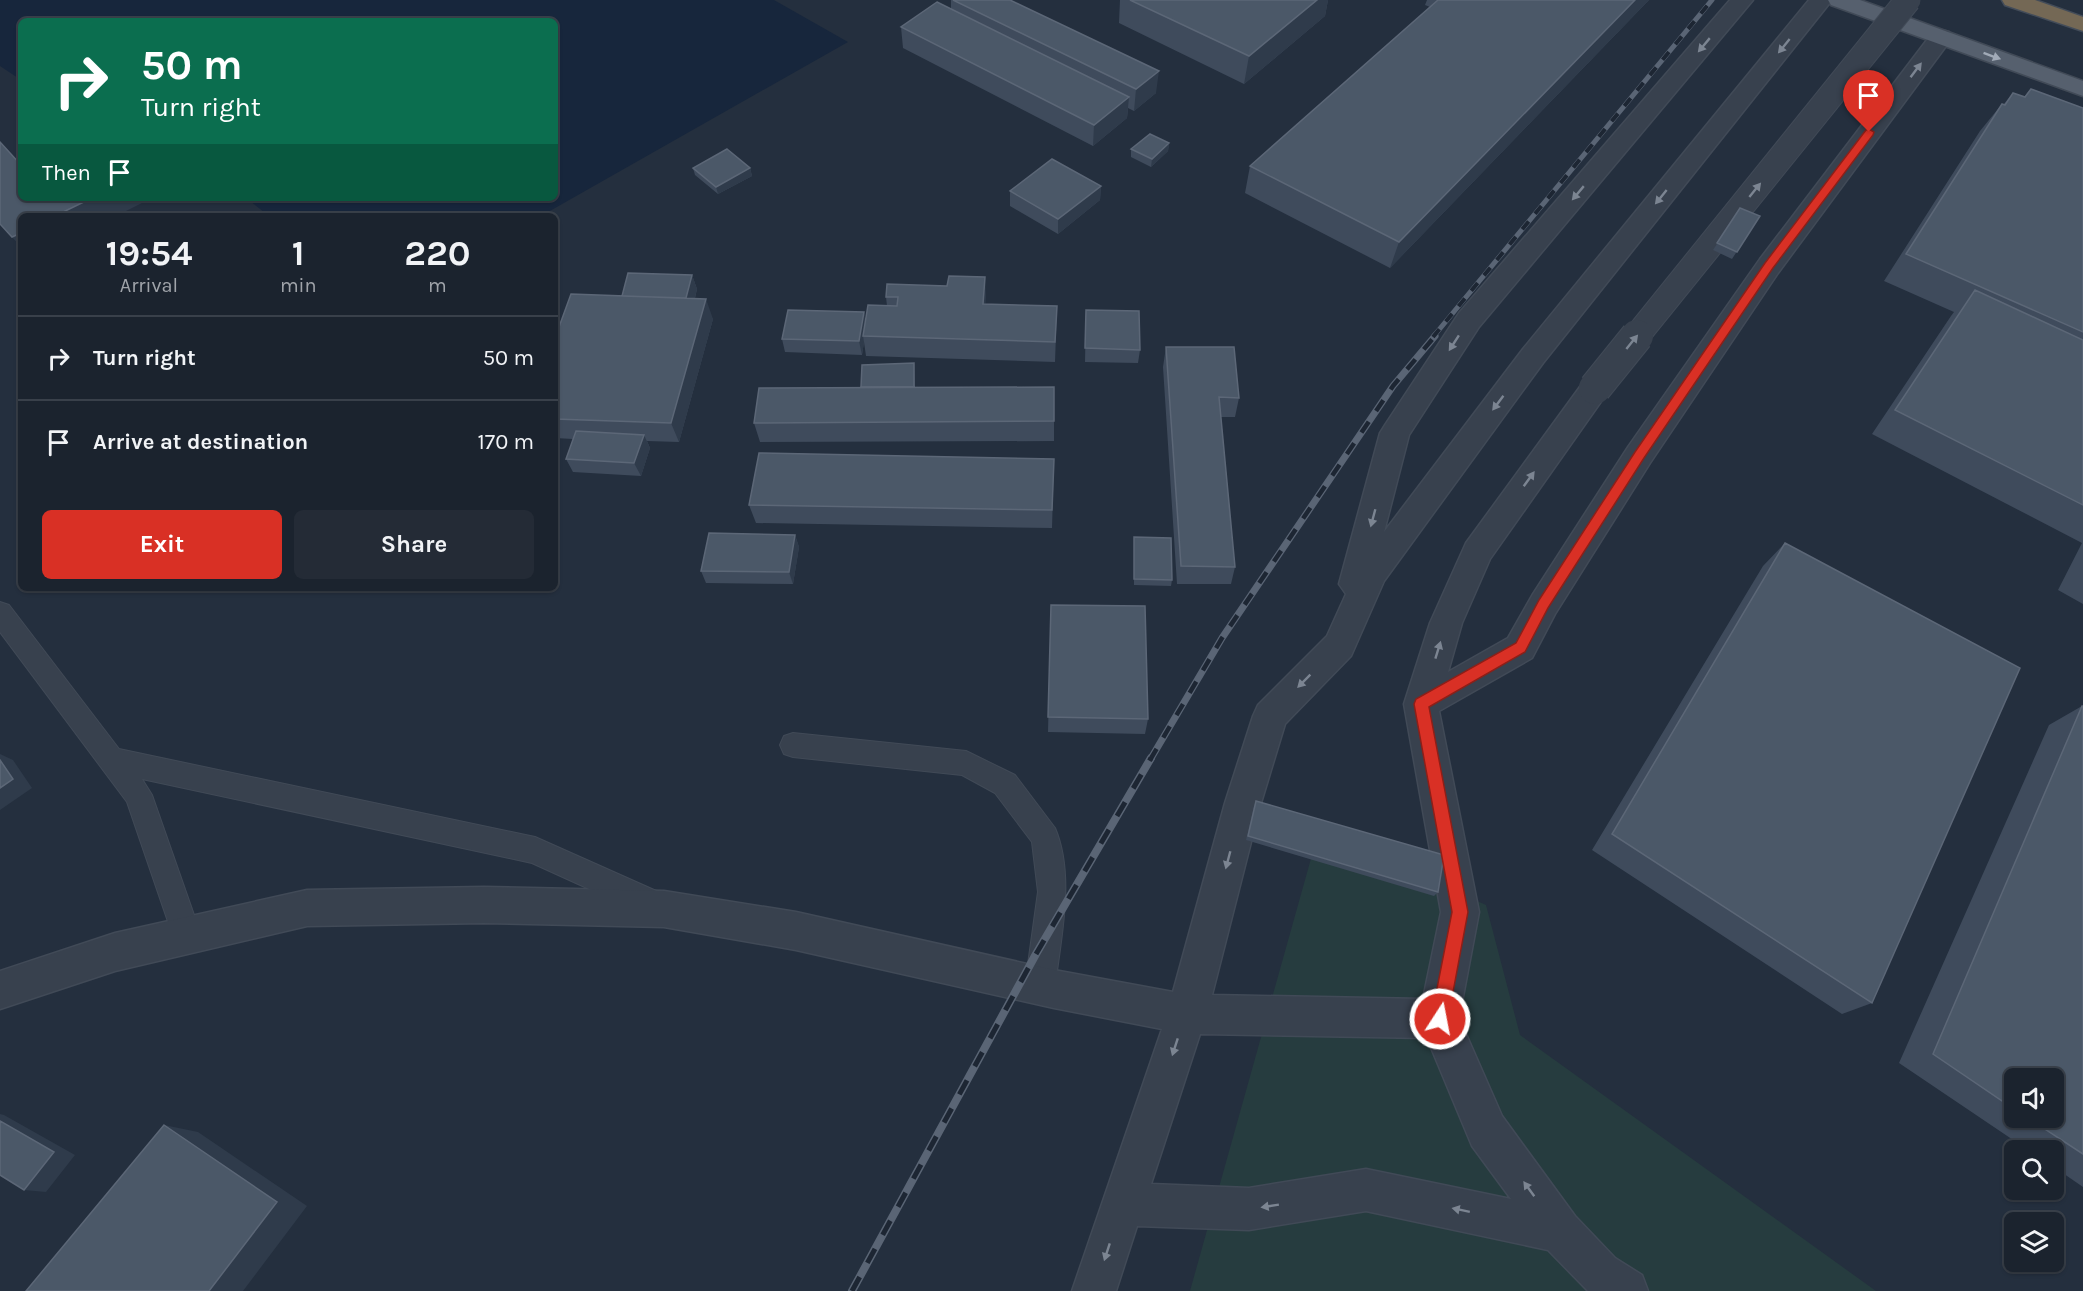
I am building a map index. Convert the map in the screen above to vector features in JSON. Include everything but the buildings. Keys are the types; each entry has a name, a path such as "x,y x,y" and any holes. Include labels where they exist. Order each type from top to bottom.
{"highway":[{"path":"2013,0 2083,24"}],"main road":[{"path":"1839,0 2083,89"}],"street":[{"path":"1339,646 1395,433 1469,320 1742,0"},
{"path":"1094,1291 1187,1014 1243,803 1270,716 1339,646 1371,573 1533,356 1821,0"},
{"path":"1626,1291 1600,1273 1560,1231 1487,1131 1440,1019 1460,912 1421,704 1446,623 1477,552 1595,388 1908,0"},
{"path":"1421,704 1520,648 1544,604 1639,455 1756,285 1941,37"},
{"path":"0,990 115,952 307,908 484,905 664,909 796,931 1040,986 1187,1014 1440,1019"},
{"path":"1123,1204 1249,1209 1366,1190 1560,1231"}],"lane":[{"path":"0,613 138,795 186,935"},
{"path":"793,745 966,763 1005,784 1045,837 1052,892 1040,986"},
{"path":"112,760 535,850 664,909"}],"green space":[{"path":"1319,830 1486,905 1520,1035 1876,1291 1190,1291"}],"water":[{"path":"0,0 774,0 848,42 546,213 265,213 250,201 558,201 558,18 18,18 18,78 0,66"}],"railway":[{"path":"1433,337 1712,0"},
{"path":"1150,760 1222,638 1393,386 1435,336"},
{"path":"852,1291 1036,954 1151,758"}],"route":[{"path":"1440,1019 1460,912 1421,704 1520,648 1544,604 1639,455 1769,266 1869,132"}]}
